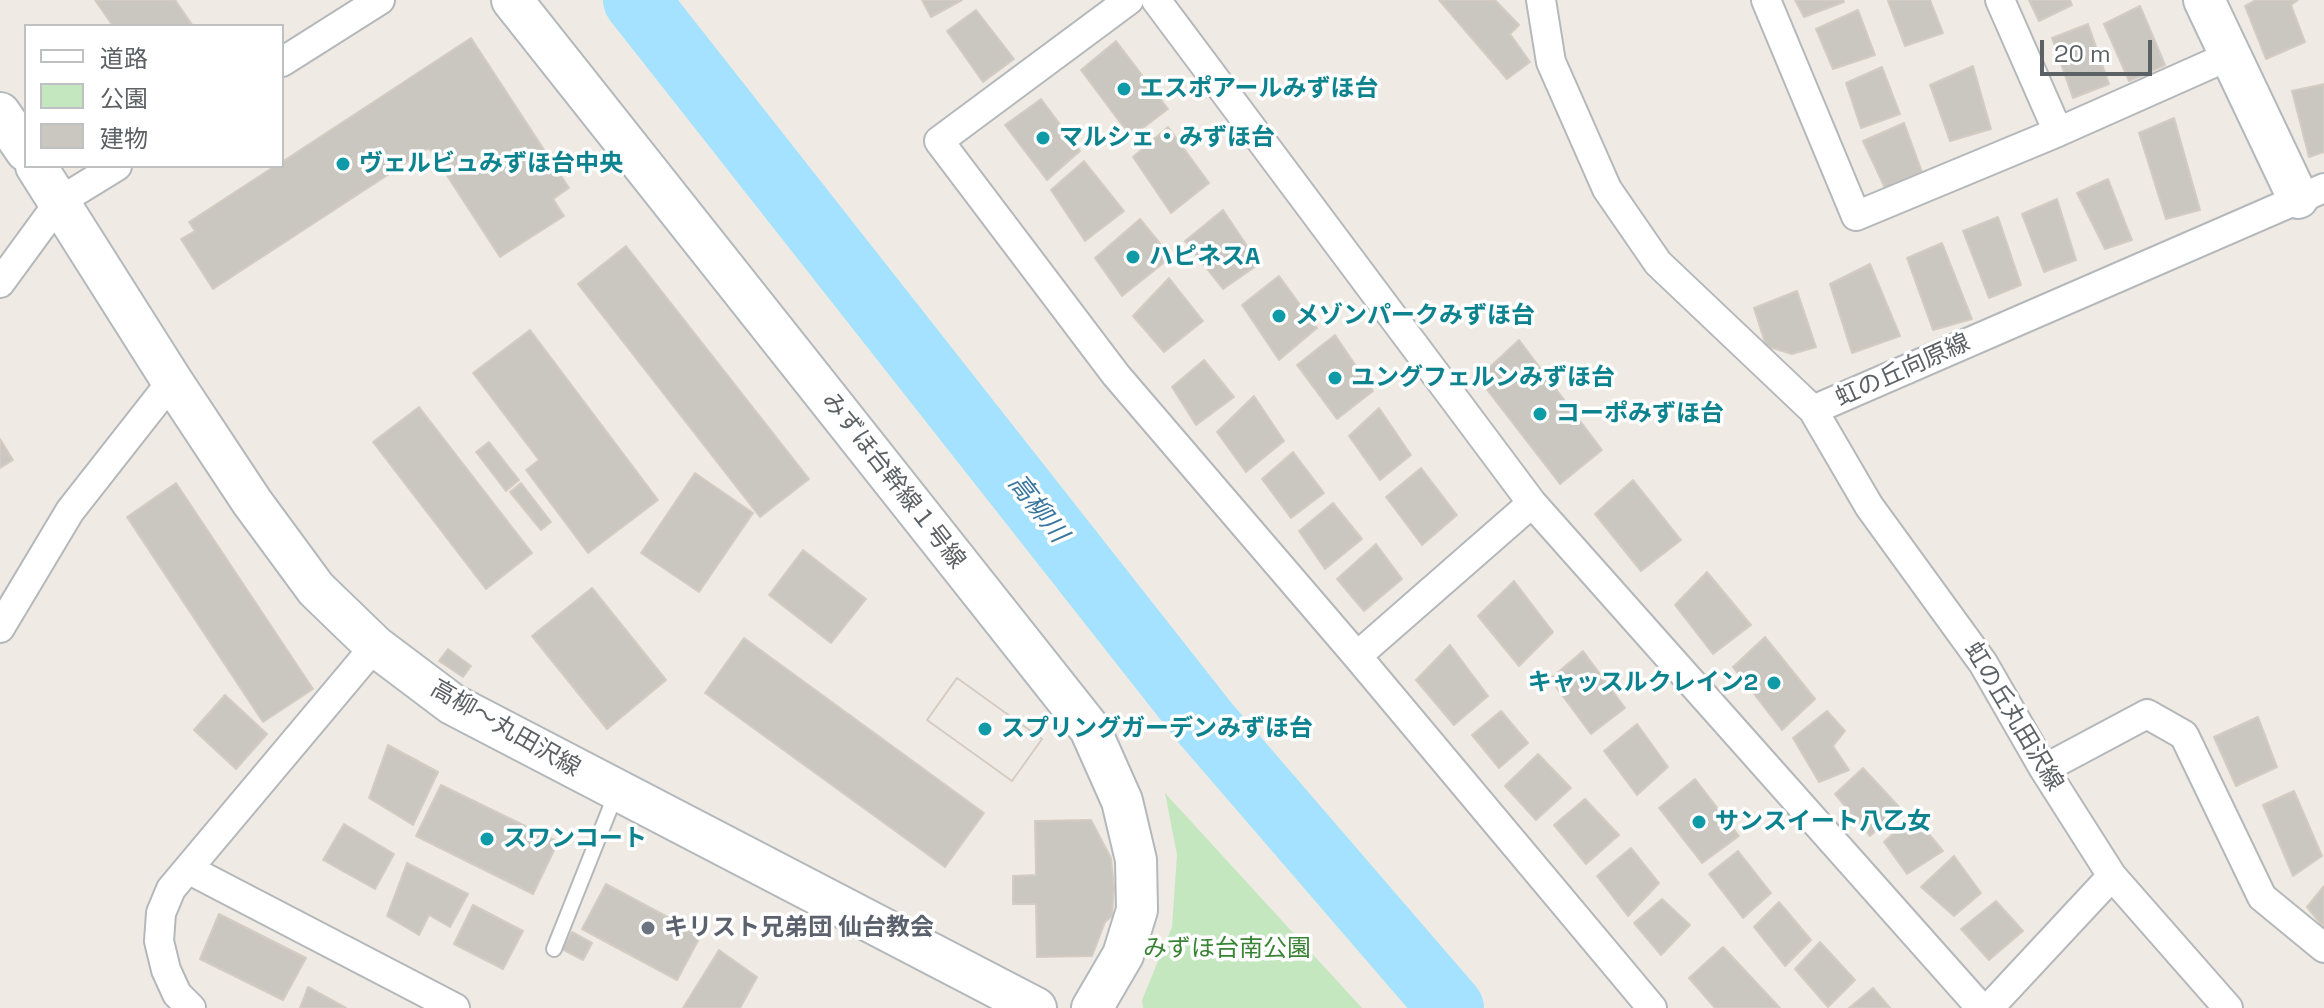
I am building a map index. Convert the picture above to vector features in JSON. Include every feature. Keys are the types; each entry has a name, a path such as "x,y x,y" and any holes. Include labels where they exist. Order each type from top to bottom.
{"street":[{"path":"284,61 380,0"},
{"name":"みずほ台幹線１号線","path":"512,0 1090,729 1122,801 1136,860 1137,910 1123,955 1092,1008"},
{"path":"1129,0 939,141 1116,375 1652,1008"},
{"path":"1156,0 1532,503 1981,1008"},
{"name":"虹の丘向原線","path":"1541,0 1551,62 1607,189 1658,263 1813,410 2311,193"},
{"path":"1766,0 1856,216 2058,132 2229,56"},
{"path":"2000,0 2058,132"},
{"path":"2204,0 2229,56 2311,193"},
{"path":"0,113 24,148"},
{"name":"高柳～丸田沢線","path":"37,168 252,502 316,589 375,646 452,704 1036,1008"},
{"path":"0,283 60,201 114,168"},
{"path":"0,628 70,511 172,381"},
{"name":"虹の丘丸田沢線","path":"1813,410 1869,506 1983,663 2044,769 2112,876 2228,1008"},
{"path":"1357,656 1532,503"},
{"path":"191,1008 177,994 171,982 159,941 161,913 171,889 375,646"},
{"path":"2044,769 2147,714 2184,735 2262,897 2324,948"},
{"path":"188,869 455,1008"},
{"path":"1989,1008 2112,876"}],"lane":[{"path":"554,949 617,791"}],"green space":[{"name":"みずほ台南公園","path":"1165,793 1362,1008 1143,1008 1142,1000 1172,927 1177,855"}],"building":[{"path":"95,0 175,0 192,24 112,24"},
{"path":"922,0 962,0 931,17"},
{"path":"1439,0 1495,0 1519,25 1510,34 1530,62 1507,79"},
{"path":"1795,0 1843,0 1844,2 1804,17"},
{"path":"1890,0 1930,0 1943,33 1905,46"},
{"path":"2029,0 2070,0 2072,5 2039,21"},
{"path":"2256,0 2298,0 2291,5 2305,42 2266,59 2245,6"},
{"path":"2140,6 2165,65 2129,81 2104,24"},
{"path":"976,10 1014,59 983,82 947,31"},
{"path":"1858,10 1875,55 1833,69 1816,29"},
{"path":"2088,24 2109,84 2073,98 2052,38"},
{"name":"ヴェルビュみずほ台中央","path":"471,38 569,188 553,199 564,216 500,257 429,148 213,289 181,239 195,231 189,222 272,168 284,168 284,161"},
{"name":"エスポアールみずほ台","path":"1116,41 1168,109 1131,137 1081,70"},
{"path":"1973,66 1991,129 1950,141 1930,85"},
{"path":"1882,67 1900,114 1861,128 1846,83"},
{"path":"2324,84 2324,152 2309,157 2292,91"},
{"name":"マルシェ・みずほ台","path":"1041,99 1080,151 1047,180 1005,125"},
{"path":"2174,118 2200,210 2166,219 2139,133"},
{"path":"1904,123 1922,172 1885,188 1863,141"},
{"path":"1168,127 1209,183 1171,213 1133,157"},
{"path":"1084,161 1124,211 1085,241 1051,190"},
{"path":"2108,179 2132,240 2105,249 2077,193"},
{"path":"2057,199 2076,260 2044,272 2022,214"},
{"path":"1223,210 1259,264 1223,289 1185,241"},
{"path":"1998,217 2021,285 1989,298 1963,231"},
{"name":"ハピネスA","path":"1140,219 1171,257 1122,296 1095,258"},
{"path":"1942,243 1972,319 1933,330 1907,258"},
{"path":"626,246 809,479 760,517 578,284"},
{"path":"1870,264 1900,336 1852,353 1830,284"},
{"name":"メゾンパークみずほ台","path":"1279,276 1317,328 1279,360 1242,305"},
{"path":"1169,278 1203,321 1164,352 1133,316"},
{"path":"1797,291 1816,347 1792,354 1766,346 1754,308"},
{"path":"530,330 658,500 588,553 526,470 539,460 473,373"},
{"name":"ユングフェルンみずほ台","path":"1335,335 1373,391 1337,419 1297,365"},
{"name":"コーポみずほ台","path":"1519,340 1602,450 1560,484 1478,378"},
{"path":"1204,360 1234,397 1196,425 1172,387"},
{"path":"1254,396 1284,441 1246,472 1217,432"},
{"path":"419,407 532,553 486,589 373,442"},
{"path":"1379,408 1411,455 1380,480 1349,436"},
{"path":"0,439 13,460 0,468"},
{"path":"489,442 519,480 506,491 476,452"},
{"path":"1293,452 1324,493 1291,518 1262,479"},
{"path":"1421,468 1457,515 1422,545 1386,497"},
{"path":"695,473 753,513 699,592 641,553"},
{"path":"1633,480 1681,540 1641,571 1595,514"},
{"path":"176,483 313,689 263,722 127,517"},
{"path":"521,483 551,522 541,530 510,492"},
{"path":"1333,503 1362,539 1325,569 1299,531"},
{"path":"1376,544 1402,579 1364,611 1337,579"},
{"path":"803,550 866,599 831,643 769,595"},
{"path":"1707,572 1751,625 1713,654 1675,605"},
{"path":"1514,581 1553,632 1519,666 1478,616"},
{"path":"592,588 666,680 607,729 532,636"},
{"name":"キャッスルクレイン2","path":"1765,637 1815,699 1782,730 1733,667"},
{"path":"744,638 984,813 945,867 705,693"},
{"path":"1450,645 1488,696 1454,725 1416,680"},
{"path":"448,649 471,666 463,677 439,661"},
{"path":"1583,651 1625,708 1591,734 1550,679"},
{"name":"スプリングガーデンみずほ台","path":"957,678 1042,739 1012,781 927,720"},
{"name":"スプリングガーデンみずほ台","path":"957,678 1042,739 1012,781 927,720"},
{"path":"225,695 267,734 236,769 194,730"},
{"path":"1501,711 1528,743 1499,768 1472,735"},
{"path":"1827,711 1845,731 1833,746 1849,770 1819,782 1793,738"},
{"path":"2258,717 2277,767 2236,786 2214,737"},
{"path":"1637,724 1668,767 1637,795 1604,751"},
{"path":"388,745 438,772 413,825 369,798"},
{"path":"1538,754 1571,788 1536,820 1505,786"},
{"path":"1863,768 1900,808 1870,836 1835,794"},
{"name":"サンスイート八乙女","path":"1695,779 1739,836 1702,863 1659,808"},
{"name":"スワンコート","path":"441,785 558,842 533,894 416,836"},
{"path":"2294,791 2322,856 2293,876 2263,805"},
{"path":"1585,799 1619,835 1586,864 1554,825"},
{"path":"1913,815 1943,851 1907,874 1884,842"},
{"path":"1091,820 1111,858 1114,887 1112,916 1105,922 1092,956 1037,957 1036,904 1013,904 1013,876 1036,875 1035,821"},
{"path":"344,824 394,854 375,889 323,860"},
{"path":"1631,848 1659,883 1628,916 1597,876"},
{"path":"1738,851 1771,893 1743,918 1709,874"},
{"path":"1954,856 1981,893 1954,916 1921,887"},
{"path":"407,863 468,894 450,927 429,915 419,935 387,916"},
{"path":"606,884 701,935 677,980 582,929"},
{"path":"2324,886 2324,928 2307,907"},
{"path":"1662,899 1690,925 1661,955 1634,923"},
{"path":"1996,901 2023,931 1989,960 1961,929"},
{"path":"1779,902 1811,940 1785,966 1754,927"},
{"path":"473,905 523,931 503,969 454,944"},
{"path":"219,914 306,958 283,1000 200,959"},
{"path":"572,932 592,943 583,960 562,949"},
{"path":"1820,942 1855,980 1828,1007 1795,969"},
{"path":"1723,947 1780,1008 1715,1008 1689,978"},
{"path":"719,950 757,977 740,1008 683,1008"},
{"path":"308,987 346,1008 300,1008"},
{"path":"1873,988 1890,1008 1849,1008"}],"waterway":[{"name":"高柳川","path":"636,0 1206,724 1451,1008"}],"place":[{"name":"エスポアールみずほ台","path":"1124,89"},
{"name":"マルシェ・みずほ台","path":"1043,138"},
{"name":"ヴェルビュみずほ台中央","path":"343,164"},
{"name":"ハピネスA","path":"1133,257"},
{"name":"メゾンパークみずほ台","path":"1279,316"},
{"name":"ユングフェルンみずほ台","path":"1335,378"},
{"name":"コーポみずほ台","path":"1540,414"},
{"name":"キャッスルクレイン2","path":"1774,683"},
{"name":"スプリングガーデンみずほ台","path":"985,729"},
{"name":"サンスイート八乙女","path":"1699,822"},
{"name":"スワンコート","path":"487,839"},
{"name":"キリスト兄弟団 仙台教会","path":"648,928"}]}
